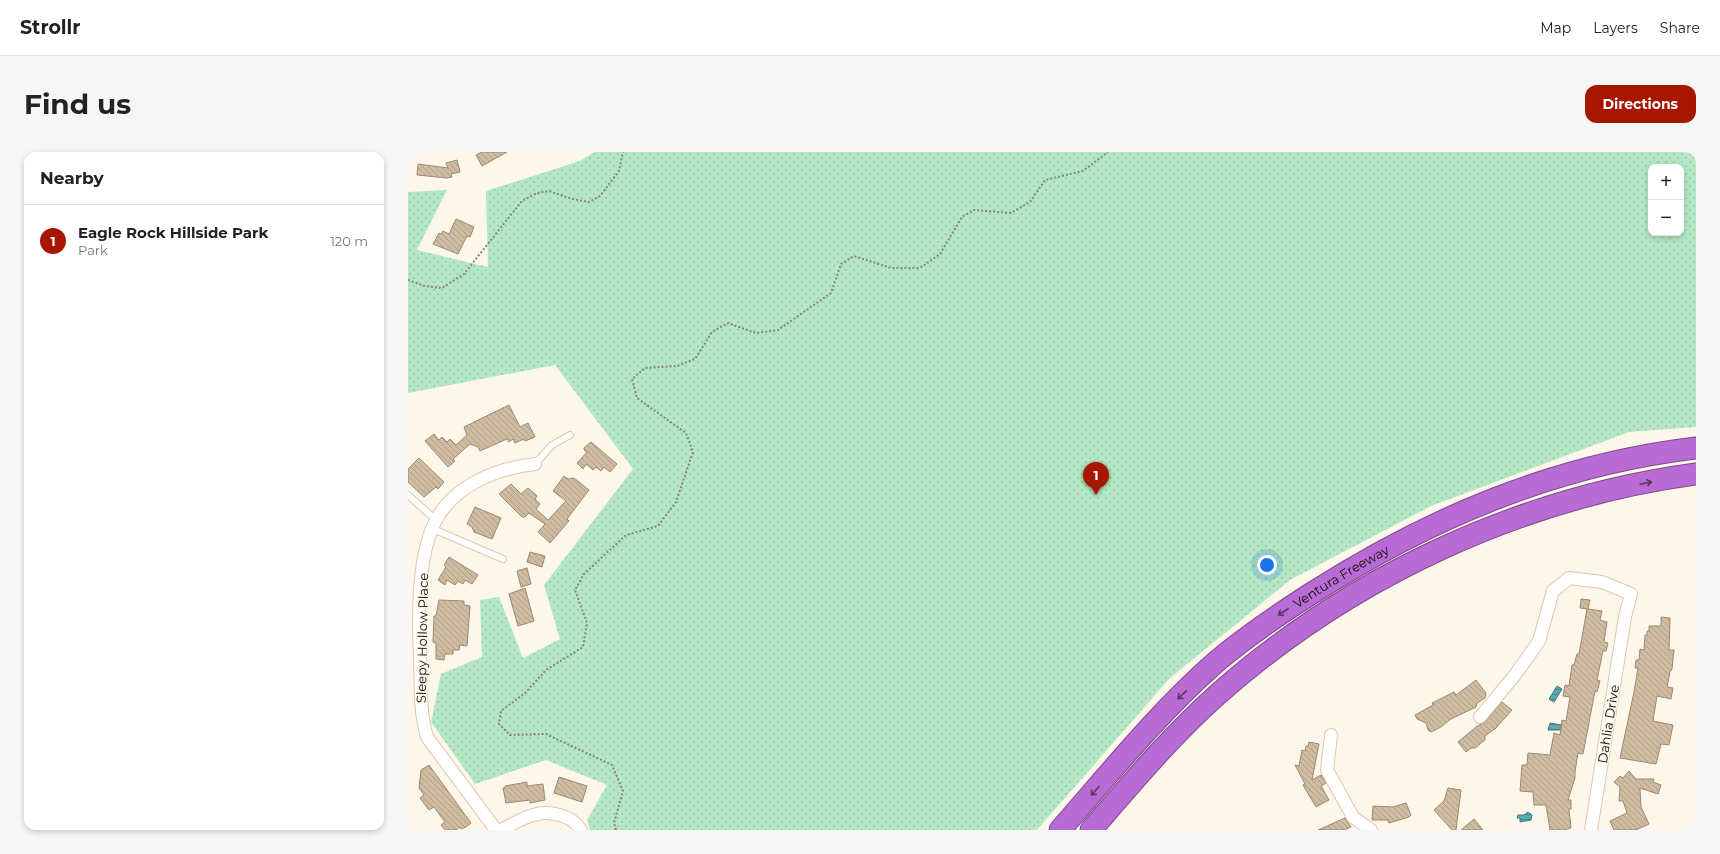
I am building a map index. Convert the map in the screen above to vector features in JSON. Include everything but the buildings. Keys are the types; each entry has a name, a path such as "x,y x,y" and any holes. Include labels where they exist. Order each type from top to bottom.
{"highway":[{"name":"Ventura Freeway","path":"1060,830 1164,712 1217,661 1277,616 1327,584 1406,538 1454,514 1524,487 1589,468 1661,452 1696,448"},
{"path":"1327,584 1342,583 1409,546 1475,516 1508,504 1594,478 1635,469 1696,460"},
{"path":"1091,830 1153,760 1217,696 1272,650 1320,616 1370,585 1422,557 1526,515 1608,491 1696,474"},
{"path":"1105,830 1189,738 1234,697 1286,654 1352,608 1410,575 1481,542 1594,507 1696,489"}],"street":[{"name":"Sleepy Hollow Place","path":"496,830 427,736 422,720 419,636 422,570 424,553 434,525 446,507 458,494 486,476 518,466 535,464"},
{"name":"Dahlia Drive","path":"1480,717 1515,675 1539,641 1552,591 1569,578 1602,582 1631,594 1625,617 1591,830"},
{"path":"1331,735 1327,770 1354,817 1371,830"},
{"path":"501,830 534,814 557,814 570,818 581,830"}],"lane":[{"path":"535,464 552,445 570,435"},
{"path":"408,496 434,525 503,559"}],"path":[{"path":"408,280 425,286 442,288 464,274 522,201 537,194 549,191 588,202 600,196 619,171 623,152"},
{"path":"616,830 614,823 623,791 612,765 546,734 510,735 499,724 501,710 525,693 546,670 583,647 588,623 575,590 584,574 626,536 658,526 676,502 693,452 686,432 637,398 632,379 645,368 677,366 695,359 712,332 728,323 756,334 778,330 831,293 841,264 854,256 891,268 920,268 940,254 962,217 974,210 1011,213 1030,202 1045,180 1083,171 1108,152"}],"green space":[{"path":"594,152 1696,152 1696,427 1629,432 1431,506 1290,580 1170,678 1037,830 590,830 587,820 607,785 546,760 475,784 431,722 441,674 482,657 480,600 499,597 523,658 560,639 544,585 633,469 555,365 408,393 408,192 447,190 417,250 488,267 486,191 580,161"}],"water":[{"path":"1557,686 1562,689 1554,702 1549,699"},
{"path":"1550,723 1561,725 1560,730 1548,730"},
{"path":"1528,812 1532,815 1531,820 1520,822 1520,818 1517,818 1518,815 1524,815"}],"place":[{"name":"Eagle Rock Hillside Park","path":"1096,495"}]}
